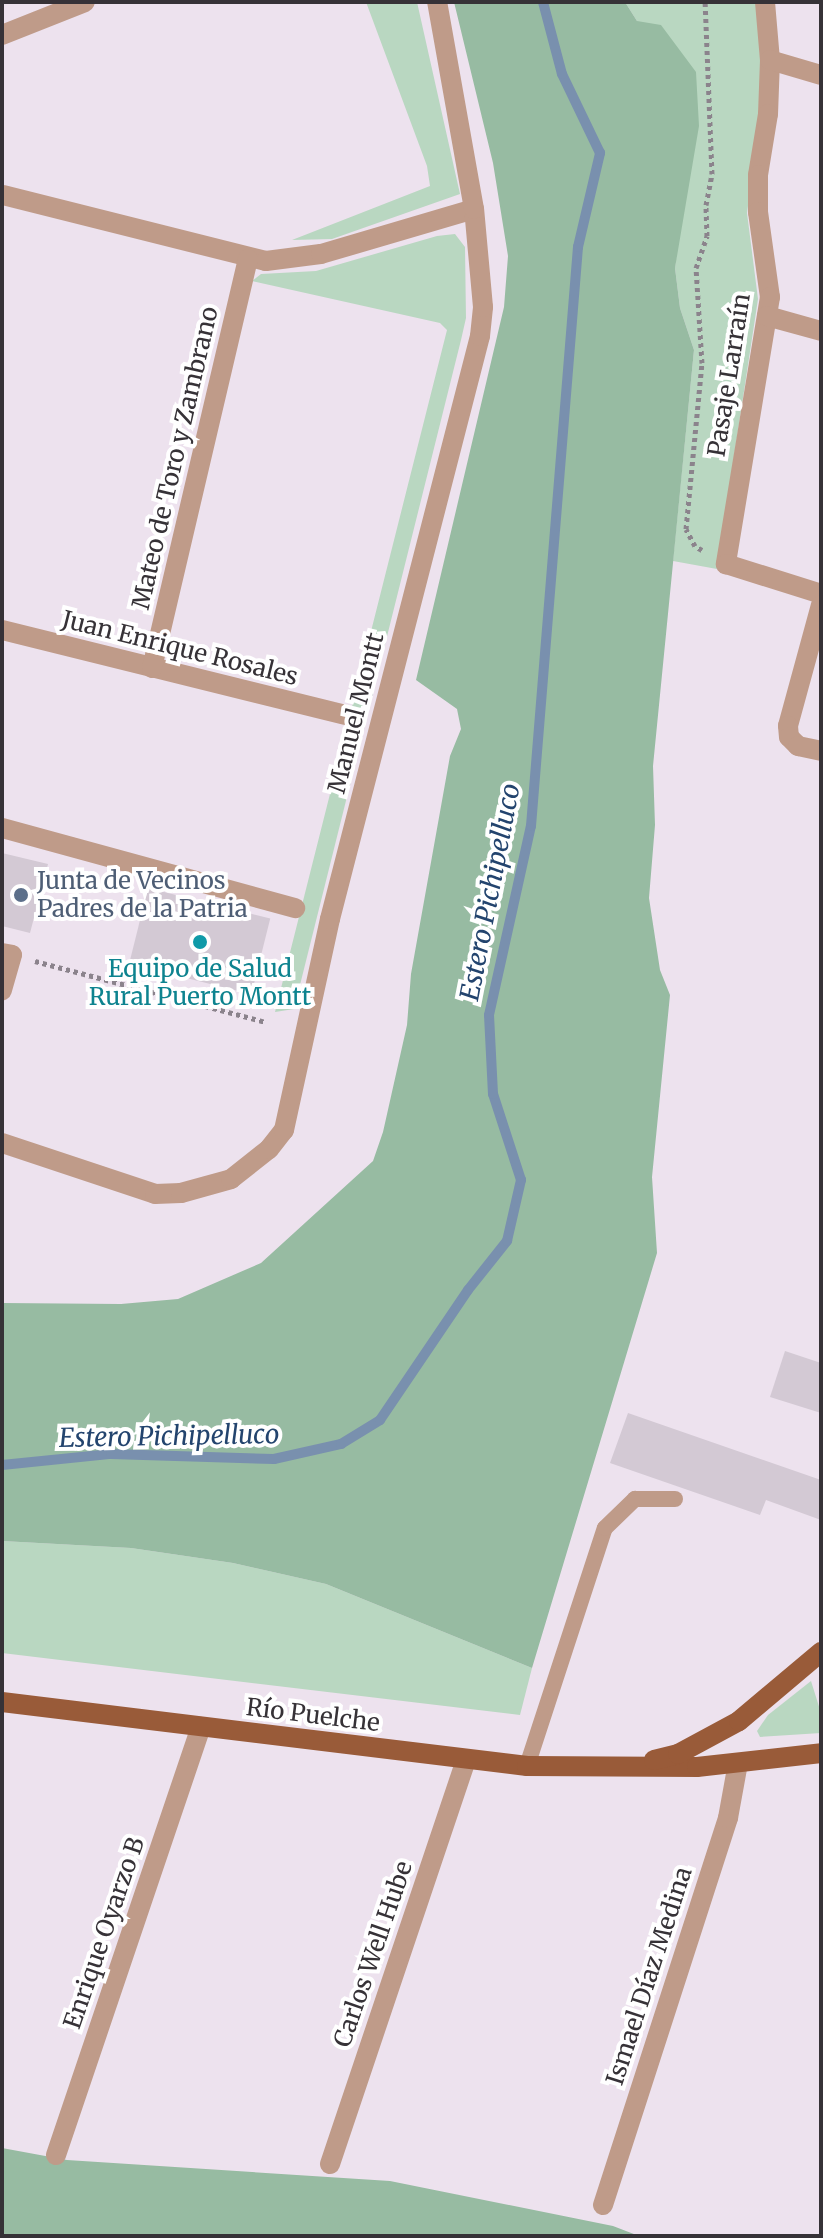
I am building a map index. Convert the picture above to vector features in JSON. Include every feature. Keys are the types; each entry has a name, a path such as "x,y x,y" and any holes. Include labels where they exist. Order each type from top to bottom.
{"main road":[{"name":"Río Puelche","path":"619,1769 678,1754 715,1735 760,1706 821,1652"},
{"name":"Río Puelche","path":"2,1702 466,1761 527,1766 619,1769 738,1763 821,1753"}],"street":[{"path":"2,35 85,2"},
{"name":"Manuel Montt","path":"2,1143 155,1194 181,1193 231,1179 269,1149 284,1130 330,919 480,336 483,307 474,209 437,2"},
{"name":"Pasaje Larraín","path":"726,564 770,297 758,212 758,175 768,114 770,60 765,2"},
{"path":"770,60 821,75"},
{"path":"2,188 2,207"},
{"path":"3,195 248,259 285,261 321,254 474,209"},
{"name":"Mateo de Toro y Zambrano","path":"152,668 248,259"},
{"path":"767,316 821,331"},
{"path":"726,564 821,594"},
{"path":"821,605 788,726 789,737 798,746 821,751"},
{"name":"Juan Enrique Rosales","path":"2,630 345,715"},
{"path":"2,828 295,908"},
{"path":"2,991 7,954"},
{"name":"Enrique Oyarzo B","path":"56,2155 201,1727"},
{"name":"Carlos Well Hube","path":"330,2164 466,1761"},
{"name":"Ismael Díaz Medina","path":"603,2205 728,1818 738,1763"}],"lane":[{"path":"527,1766 605,1528 635,1499 675,1499"}],"path":[{"path":"705,2 712,174 706,205 707,236 696,268 702,363 686,529 695,546 726,564"},
{"path":"7,954 266,1022"}],"green space":[{"path":"366,2 417,2 460,194 332,239 292,240 430,186 427,166"},
{"path":"454,2 625,2 637,21 661,25 696,72 699,126 675,268 680,308 694,350 653,766 655,825 649,898 660,970 670,995 652,1177 657,1253 532,1668 326,1584 233,1563 131,1548 2,1541 2,1303 121,1304 178,1299 261,1263 373,1161 383,1132 407,1025 411,974 450,756 461,729 457,709 416,680 504,307 508,256 493,163"},
{"path":"625,2 759,2 761,113 747,213 758,299 717,569 673,561 694,350 680,308 675,268 679,234 637,21"},
{"path":"455,234 465,247 466,318 461,340 294,1009 275,1012 447,330 440,323 252,281 261,274 316,271 437,236"},
{"path":"2,1541 131,1548 233,1563 326,1584 532,1668 520,1715 2,1653"},
{"path":"811,1681 821,1713 821,1733 760,1737 757,1731 768,1715"},
{"path":"2,2148 67,2160 390,2181 613,2226 639,2236 2,2236"}],"building":[{"name":"Junta de Vecinos Padres de la Patria","path":"2,853 48,864 30,933 2,926"},
{"name":"Equipo de Salud Rural Puerto Montt","path":"148,888 270,918 251,994 129,964"},
{"path":"785,1351 821,1363 821,1413 770,1397"},
{"path":"628,1413 821,1480 821,1520 766,1500 760,1515 610,1463"}],"waterway":[{"name":"Estero Pichipelluco","path":"2,1465 111,1454 274,1459 341,1444 380,1420 468,1290 507,1241 521,1180 493,1094 489,1015 531,826 578,247 600,153 562,74 543,2"}],"place":[{"name":"Junta de Vecinos Padres de la Patria","path":"21,895"},
{"name":"Equipo de Salud Rural Puerto Montt","path":"200,942"}]}
